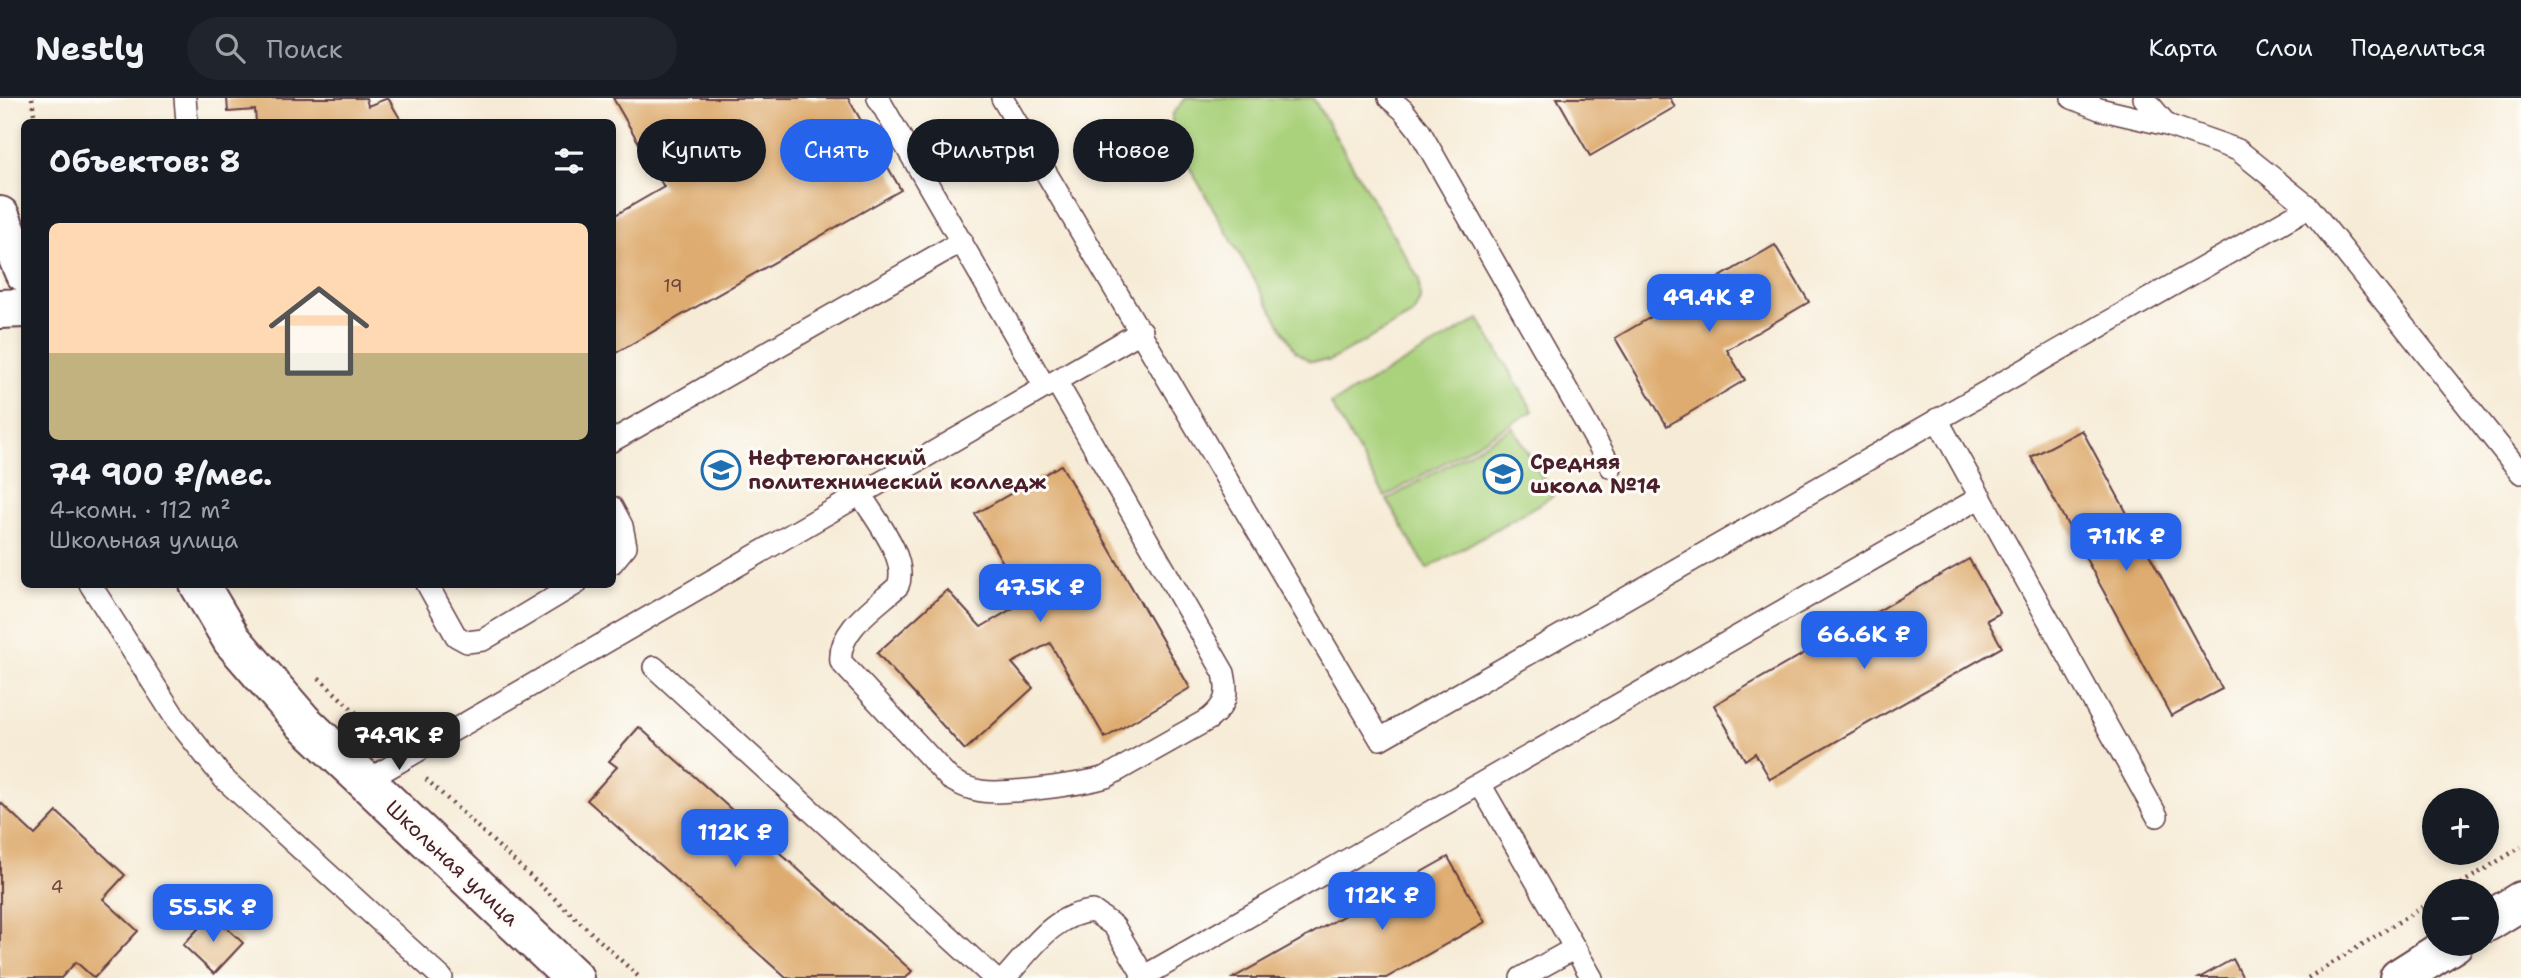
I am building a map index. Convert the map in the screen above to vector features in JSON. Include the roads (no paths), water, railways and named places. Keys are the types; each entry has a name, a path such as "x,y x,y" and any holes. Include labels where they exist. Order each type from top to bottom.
{"street":[{"path":"0,216 21,265"},
{"path":"0,309 21,308"},
{"name":"Школьная улица","path":"201,588 232,640 262,678 302,721 574,978"},
{"path":"2499,915 2521,901"},
{"path":"2399,978 2434,956"}],"lane":[{"path":"185,98 187,119"},
{"path":"860,495 898,558 902,576 898,586 845,637 839,648 841,662 950,779 965,788 983,792 1088,783 1106,777 1209,719 1223,707 1228,691 1224,673 878,98"},
{"path":"1002,98 1142,331 1380,739 2309,207"},
{"path":"1389,98 1404,110 1419,130 1611,467"},
{"path":"2072,98 2099,108 2167,125 2238,150 2309,207 2521,473"},
{"path":"2144,98 2167,125"},
{"path":"616,439 962,241"},
{"path":"366,781 1142,331"},
{"path":"1937,419 2157,816"},
{"path":"1005,978 1055,923 1066,916 1093,911 1114,926 1143,977 1981,497"},
{"path":"616,515 622,526 626,546 616,558"},
{"path":"93,588 177,719 208,760 442,978"},
{"path":"428,588 456,636 467,642 482,640 569,588"},
{"path":"654,667 994,978"},
{"path":"1480,784 1592,978"},
{"path":"1521,978 1575,948"}],"place":[{"name":"Нефтеюганский политехнический колледж","path":"721,470"},
{"name":"Средняя школа №14","path":"1503,474"}]}
